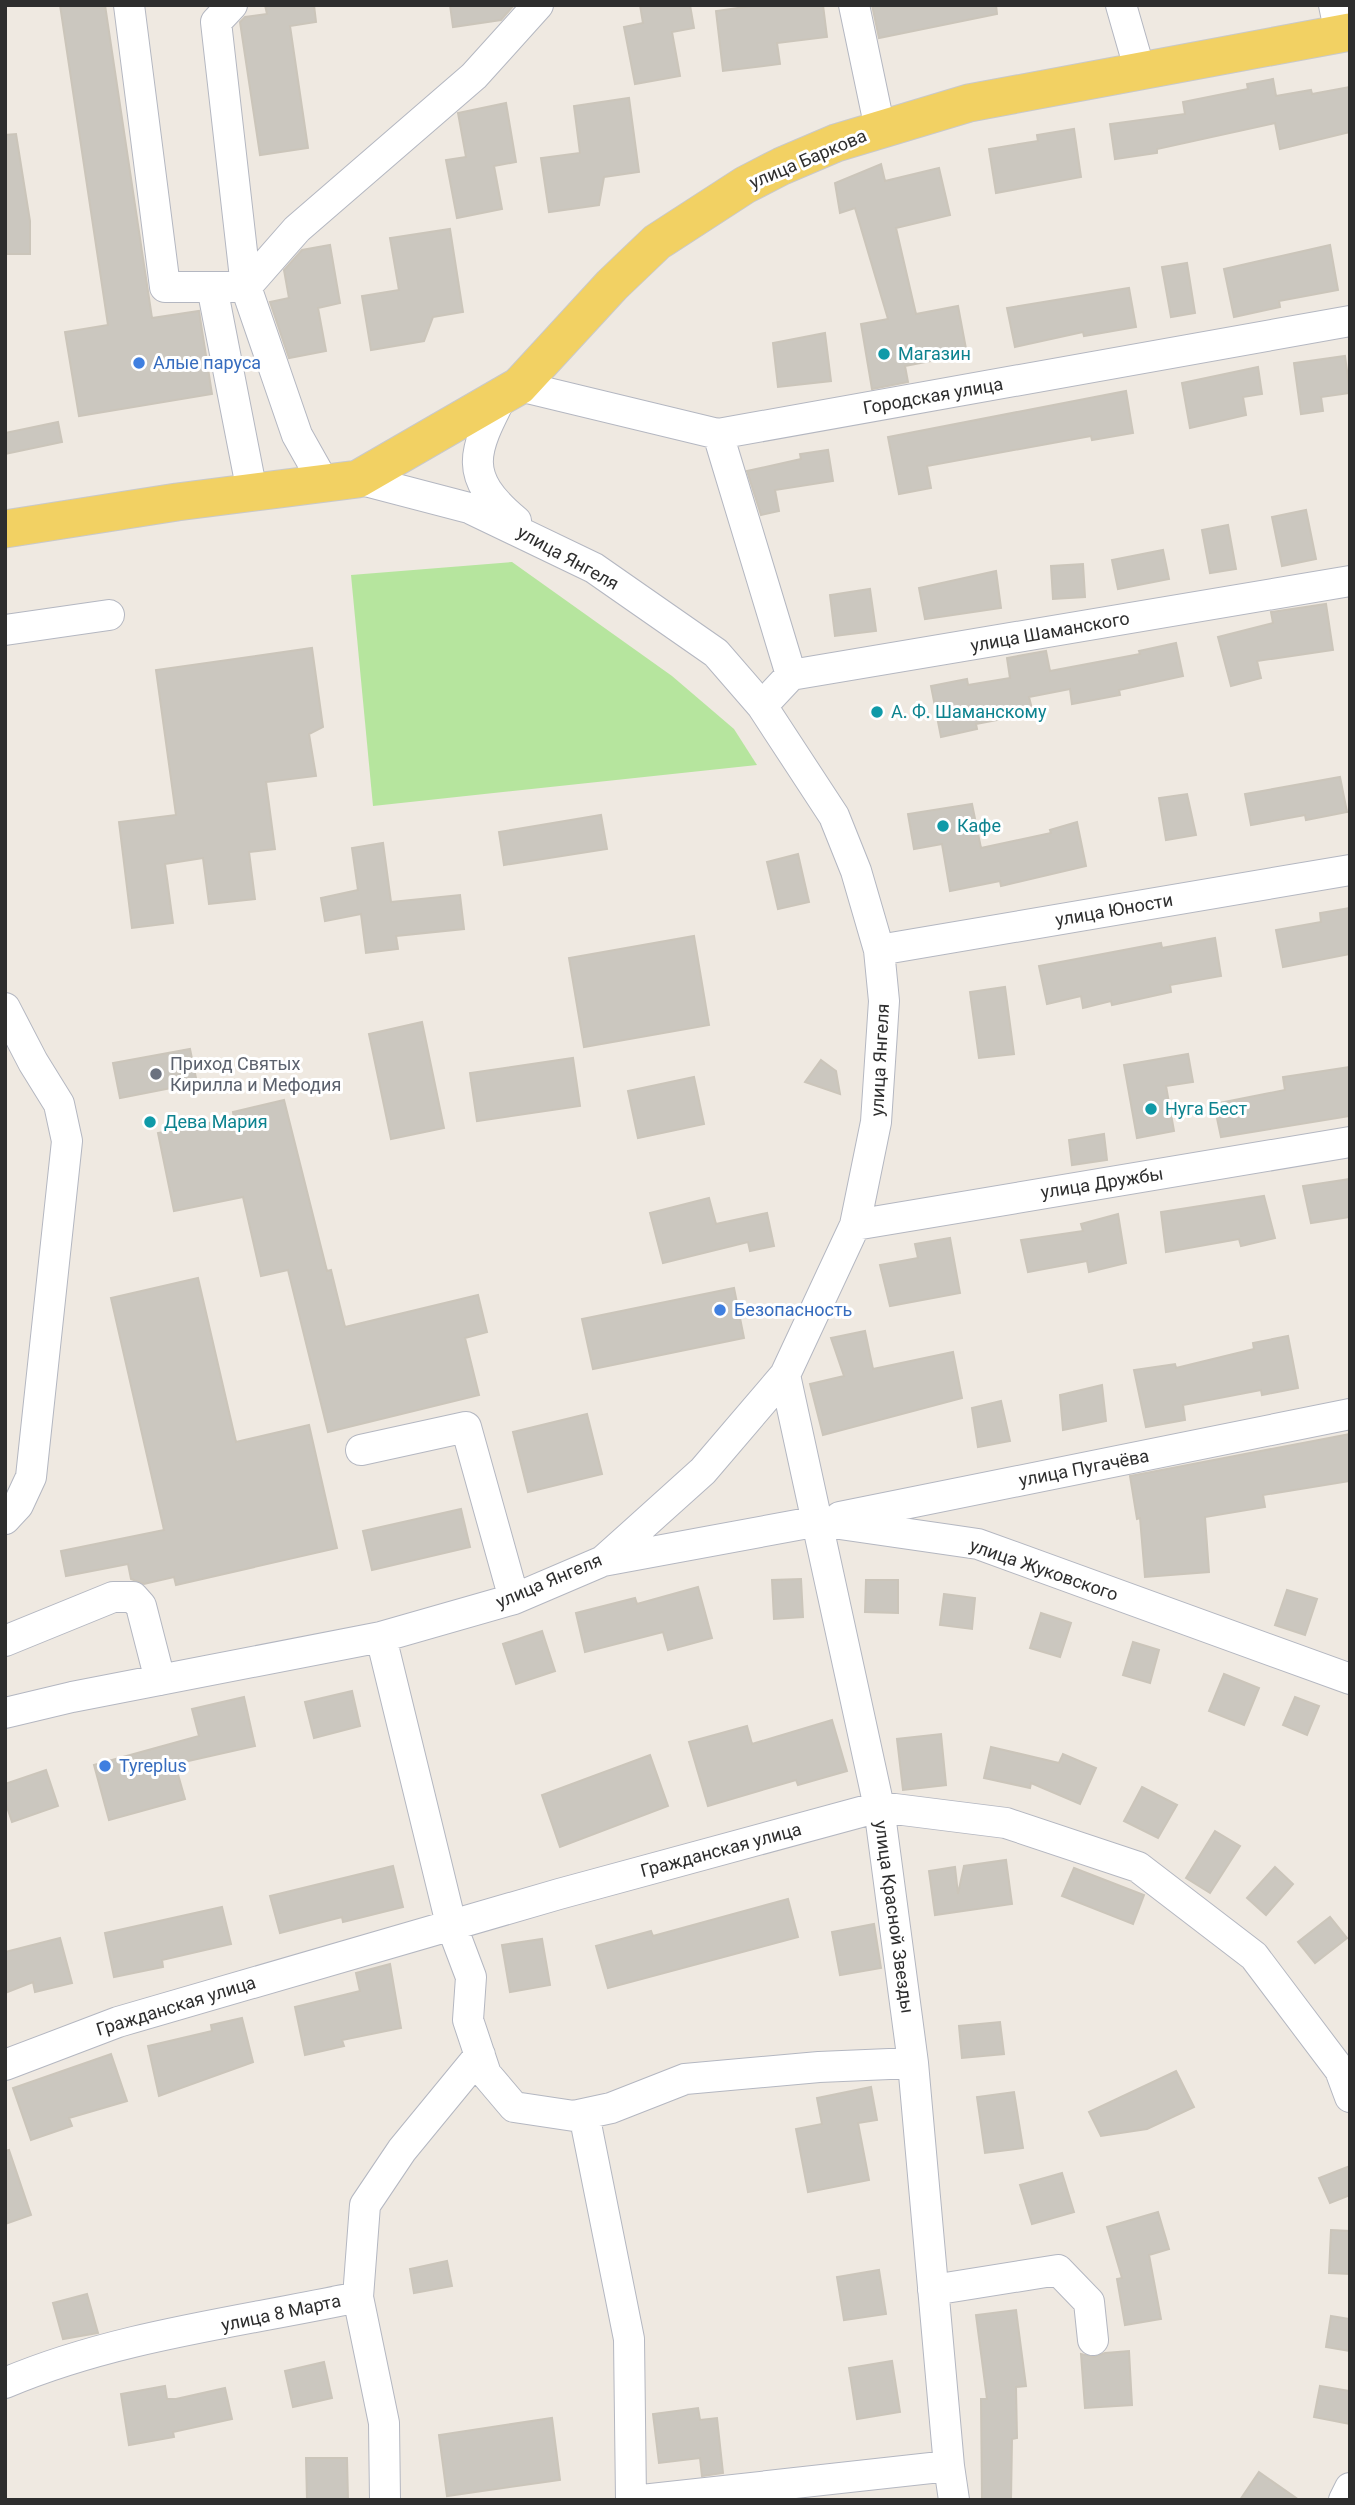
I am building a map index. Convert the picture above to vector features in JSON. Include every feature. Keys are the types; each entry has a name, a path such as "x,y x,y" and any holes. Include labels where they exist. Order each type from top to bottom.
{"main road":[{"name":"улица Баркова","path":"341,481 510,391 657,242 745,185 836,143 969,103 1140,71 1341,23"},
{"name":"улица Янгеля","path":"5,529 341,481"}],"street":[{"path":"129,5 165,286 212,287 246,287 297,229 474,76 538,5"},
{"path":"232,5 216,22 246,287 297,435 341,481"},
{"path":"853,5 880,130"},
{"path":"1121,5 1140,71"},
{"path":"212,287 252,492"},
{"name":"Городская улица","path":"510,391 719,435 1350,321"},
{"path":"510,391 480,438 476,464 492,502 535,537"},
{"path":"719,435 791,676 762,706"},
{"name":"улица Янгеля","path":"5,1713 381,1637 514,1599 603,1561 703,1471 785,1375 855,1225 876,1122 884,1001 879,950 856,871 834,816 762,706 706,646 594,568 535,537 469,508 341,481"},
{"name":"улица Шаманского","path":"791,676 1350,581"},
{"path":"5,631 109,615"},
{"name":"улица Юности","path":"879,950 1350,870"},
{"path":"5,1008 19,1065 59,1104 66,1141 31,1477 18,1505 5,1519"},
{"name":"улица Дружбы","path":"855,1225 1350,1142"},
{"name":"улица Красной Звезды","path":"785,1375 819,1521 879,1807 913,2063 954,2500"},
{"name":"улица Пугачёва","path":"819,1521 1350,1414"},
{"path":"361,1450 466,1427 514,1599"},
{"name":"улица Жуковского","path":"603,1561 819,1521 978,1544 1350,1679"},
{"path":"5,1641 113,1597 133,1597 141,1606 160,1680"},
{"path":"381,1637 451,1924 471,1977 468,2020 486,2074 514,2107 575,2116 611,2108 685,2079 819,2067 913,2063"},
{"name":"Гражданская улица","path":"5,2065 118,2022 451,1924 879,1807 1006,1824 1138,1867 1254,1956 1340,2070 1350,2097"},
{"path":"358,2297 365,2205 402,2150 480,2055"},
{"path":"584,2114 629,2339 631,2500"},
{"path":"933,2290 1058,2270 1089,2302 1093,2340"},
{"name":"улица 8 Марта","path":"5,2383 44,2366 103,2349 358,2297 384,2423 385,2500"},
{"path":"642,2500 949,2466"},
{"path":"1344,2500 1350,2488"}],"green space":[{"path":"512,562 672,676 734,729 757,765 373,806 351,575"}],"building":[{"path":"60,5 105,5 152,318 199,311 212,394 79,416 65,332 108,325"},
{"path":"265,5 314,5 316,22 290,26 308,148 260,155 240,22 245,17 267,14"},
{"path":"450,5 514,5 501,20 453,27"},
{"path":"640,5 690,5 694,28 672,32 680,76 635,84 624,27 643,23"},
{"path":"759,5 823,5 827,37 777,43 780,64 723,71 716,11"},
{"path":"872,5 996,5 997,14 879,38"},
{"path":"1273,79 1276,96 1311,90 1312,94 1350,87 1350,132 1280,149 1275,123 1157,149 1157,153 1115,159 1110,124 1185,114 1183,102 1248,89 1247,84"},
{"path":"629,98 639,172 604,177 599,205 549,212 541,158 580,153 574,106"},
{"path":"506,103 516,162 494,166 502,209 457,218 446,160 466,157 458,113"},
{"path":"1074,129 1081,177 996,193 989,149 1038,141 1037,135"},
{"path":"16,134 30,221 30,254 5,254 5,135"},
{"path":"881,164 885,181 939,168 950,215 896,228 916,314 958,306 967,354 905,366 908,382 872,389 861,324 888,319 855,208 840,213 835,183"},
{"path":"450,229 463,312 433,317 424,341 371,350 362,296 399,290 390,238"},
{"path":"330,245 340,303 318,308 326,351 289,358 270,302 289,298 284,270 302,250"},
{"path":"1330,245 1338,290 1279,301 1280,307 1234,317 1224,269"},
{"path":"1187,263 1195,313 1171,317 1162,267"},
{"path":"1129,288 1136,327 1084,336 1083,332 1015,347 1007,308"},
{"path":"825,333 831,381 778,387 773,343"},
{"path":"1345,356 1350,393 1321,397 1323,411 1301,414 1294,363"},
{"path":"1258,367 1262,394 1243,397 1246,415 1190,428 1182,383"},
{"path":"1126,391 1133,433 1092,440 1091,436 927,466 931,488 899,494 888,437"},
{"path":"58,422 62,442 5,454 5,433"},
{"path":"828,450 833,481 775,490 779,511 761,515 747,471 801,459 800,454"},
{"path":"1306,510 1316,559 1282,566 1272,517"},
{"path":"1228,525 1236,569 1210,573 1202,530"},
{"path":"1163,550 1169,579 1118,589 1112,560"},
{"path":"1083,564 1085,597 1053,599 1051,566"},
{"path":"996,571 1001,608 925,619 919,588"},
{"path":"870,589 876,631 835,636 830,595"},
{"path":"1326,604 1333,650 1257,661 1261,678 1231,686 1218,637 1273,623 1271,612"},
{"path":"1176,643 1183,676 1119,690 1120,695 1072,704 1070,689 1029,697 1033,713 976,724 977,729 941,737 931,686 967,679 968,685 1010,678 1007,658 1046,651 1050,671 1140,654 1139,651"},
{"path":"312,648 323,727 309,734 316,776 266,782 275,849 249,852 255,899 209,904 203,858 165,864 173,923 132,928 119,822 176,815 156,670"},
{"path":"1340,777 1347,812 1306,820 1305,815 1251,825 1245,794"},
{"path":"1187,794 1196,835 1166,840 1159,798"},
{"path":"972,804 981,848 1051,833 1050,830 1077,822 1086,866 1001,886 1000,881 950,891 942,844 914,849 908,814"},
{"path":"601,815 607,849 504,865 499,832"},
{"path":"383,843 391,902 460,895 464,929 396,936 398,949 366,953 361,914 325,921 321,898 358,890 352,848"},
{"path":"798,854 809,902 778,909 767,862"},
{"path":"1350,908 1350,954 1283,967 1276,930 1321,922 1320,913"},
{"path":"694,936 709,1025 584,1047 569,958"},
{"path":"1215,938 1221,976 1170,985 1171,992 1112,1005 1111,1001 1083,1008 1081,996 1047,1004 1039,966 1161,943 1162,948"},
{"path":"1005,987 1014,1054 979,1058 970,992"},
{"path":"422,1022 444,1128 391,1139 369,1034"},
{"path":"190,1049 197,1083 120,1098 113,1063"},
{"name":"Нуга Бест","path":"1188,1054 1193,1082 1166,1086 1174,1131 1137,1138 1124,1065"},
{"path":"573,1058 580,1106 477,1121 470,1073"},
{"path":"821,1060 836,1071 840,1094 805,1082"},
{"path":"1350,1067 1350,1116 1221,1137 1214,1104 1285,1090 1283,1077"},
{"path":"694,1077 704,1124 638,1138 628,1091"},
{"path":"284,1100 327,1271 331,1270 345,1327 478,1295 487,1332 465,1338 479,1395 328,1432 288,1270 261,1276 243,1197 174,1211 158,1133 234,1118 233,1112"},
{"path":"1104,1134 1107,1160 1072,1165 1069,1140"},
{"path":"1350,1179 1350,1217 1311,1223 1303,1186"},
{"path":"1264,1196 1275,1238 1241,1246 1239,1239 1166,1252 1161,1212"},
{"path":"709,1198 716,1224 767,1213 774,1246 750,1251 748,1242 663,1263 650,1213"},
{"path":"1118,1214 1126,1263 1089,1272 1087,1261 1028,1272 1021,1240 1083,1231 1081,1224"},
{"path":"950,1238 960,1293 890,1306 880,1265 918,1258 915,1244"},
{"path":"198,1278 236,1442 309,1425 337,1548 176,1585 174,1577 144,1584 131,1579 128,1564 66,1576 61,1551 164,1530 111,1298"},
{"path":"734,1288 744,1338 593,1369 582,1319"},
{"path":"865,1331 873,1369 953,1352 962,1398 823,1435 810,1384 844,1376 831,1338"},
{"path":"1288,1336 1298,1388 1262,1395 1261,1390 1183,1405 1185,1420 1146,1427 1134,1370 1175,1364 1176,1368 1254,1349 1253,1343"},
{"path":"1102,1385 1106,1421 1063,1430 1060,1395"},
{"path":"1001,1401 1010,1441 978,1447 972,1408"},
{"path":"587,1414 602,1474 528,1492 513,1432"},
{"path":"1350,1434 1350,1481 1263,1495 1265,1507 1205,1517 1209,1572 1145,1577 1140,1518 1137,1519 1130,1476"},
{"path":"461,1509 470,1547 372,1570 363,1531"},
{"path":"801,1579 803,1617 774,1619 772,1580"},
{"path":"866,1580 898,1580 898,1613 865,1612"},
{"path":"698,1587 712,1638 668,1650 663,1632 585,1652 576,1613 635,1598 637,1604"},
{"path":"1287,1590 1317,1599 1305,1635 1275,1625"},
{"path":"944,1594 975,1598 972,1629 940,1625"},
{"path":"1041,1613 1071,1623 1060,1657 1030,1648"},
{"path":"542,1631 555,1671 516,1684 503,1644"},
{"path":"1133,1642 1159,1650 1150,1683 1123,1675"},
{"path":"1224,1674 1259,1688 1244,1725 1209,1711"},
{"path":"352,1691 360,1726 314,1738 305,1702"},
{"path":"244,1697 255,1746 175,1764 185,1799 109,1820 94,1765 199,1736 192,1709"},
{"path":"1295,1697 1319,1706 1307,1735 1283,1725"},
{"path":"832,1720 847,1771 798,1785 796,1780 708,1806 689,1742 747,1726 752,1744"},
{"path":"941,1734 946,1785 903,1790 897,1739"},
{"path":"991,1747 1059,1763 1063,1754 1096,1768 1080,1804 1031,1783 1030,1788 984,1778"},
{"path":"650,1755 668,1806 560,1847 542,1795"},
{"path":"46,1770 58,1806 12,1822 5,1801 5,1784"},
{"path":"1142,1787 1177,1805 1158,1838 1124,1821"},
{"path":"1215,1831 1240,1846 1210,1893 1186,1878"},
{"path":"1006,1860 1012,1904 935,1915 929,1871 955,1867 958,1894 964,1866"},
{"path":"393,1866 403,1907 343,1922 342,1917 280,1933 270,1896"},
{"path":"1275,1867 1293,1884 1266,1915 1247,1898"},
{"path":"1074,1868 1144,1895 1133,1924 1062,1896"},
{"path":"788,1899 798,1937 608,1988 596,1946 651,1931 653,1936"},
{"path":"222,1907 231,1944 162,1960 163,1967 114,1977 105,1933"},
{"path":"1330,1917 1347,1938 1315,1963 1298,1942"},
{"path":"874,1924 881,1968 840,1975 832,1932"},
{"path":"60,1938 72,1983 35,1992 33,1982 5,1993 5,1952"},
{"path":"542,1939 550,1985 510,1992 502,1945"},
{"path":"390,1964 401,2028 342,2040 344,2046 305,2055 295,2007 360,1991 356,1973"},
{"path":"242,2018 253,2062 159,2096 148,2046 212,2031 211,2025"},
{"path":"1000,2022 1004,2054 962,2058 959,2026"},
{"path":"111,2054 127,2101 69,2118 72,2126 31,2140 13,2088"},
{"path":"1176,2071 1194,2107 1147,2129 1101,2136 1089,2112"},
{"path":"871,2087 877,2120 858,2123 869,2180 808,2192 796,2129 822,2124 817,2098"},
{"path":"1014,2092 1023,2148 985,2153 977,2097"},
{"path":"9,2150 31,2215 5,2224 5,2151"},
{"path":"1350,2166 1350,2195 1330,2203 1319,2178"},
{"path":"1062,2173 1074,2212 1032,2224 1020,2185"},
{"path":"1158,2212 1169,2249 1149,2255 1161,2319 1125,2325 1117,2279 1122,2278 1107,2227"},
{"path":"1331,2230 1350,2231 1350,2274 1329,2273"},
{"path":"447,2261 452,2286 414,2293 410,2269"},
{"path":"879,2270 886,2314 844,2320 837,2277"},
{"path":"87,2294 98,2333 63,2339 53,2303"},
{"path":"1016,2310 1026,2386 1016,2387 1017,2438 1012,2439 1011,2500 982,2500 981,2399 987,2399 976,2315"},
{"path":"1331,2316 1350,2319 1350,2351 1326,2347"},
{"path":"1129,2351 1132,2405 1085,2408 1081,2354 1094,2357"},
{"path":"892,2361 900,2412 857,2419 849,2368"},
{"path":"324,2362 332,2398 293,2407 285,2371"},
{"path":"165,2386 167,2399 225,2388 232,2419 173,2432 174,2437 129,2445 121,2394"},
{"path":"1320,2386 1350,2391 1350,2424 1314,2417"},
{"path":"698,2408 700,2420 717,2418 723,2473 702,2476 700,2458 659,2463 653,2414"},
{"path":"552,2418 560,2480 447,2496 439,2435"},
{"path":"306,2458 347,2458 348,2500 307,2500"},
{"path":"1259,2472 1299,2500 1240,2500"}],"place":[{"name":"Магазин","path":"884,354"},
{"name":"Алые паруса","path":"139,363"},
{"name":"А. Ф. Шаманскому","path":"877,712"},
{"name":"Кафе","path":"943,826"},
{"name":"Приход Святых Кирилла и Мефодия","path":"156,1074"},
{"name":"Нуга Бест","path":"1151,1109"},
{"name":"Дева Мария","path":"150,1122"},
{"name":"Безопасность","path":"720,1310"},
{"name":"Tyreplus","path":"105,1766"}]}
